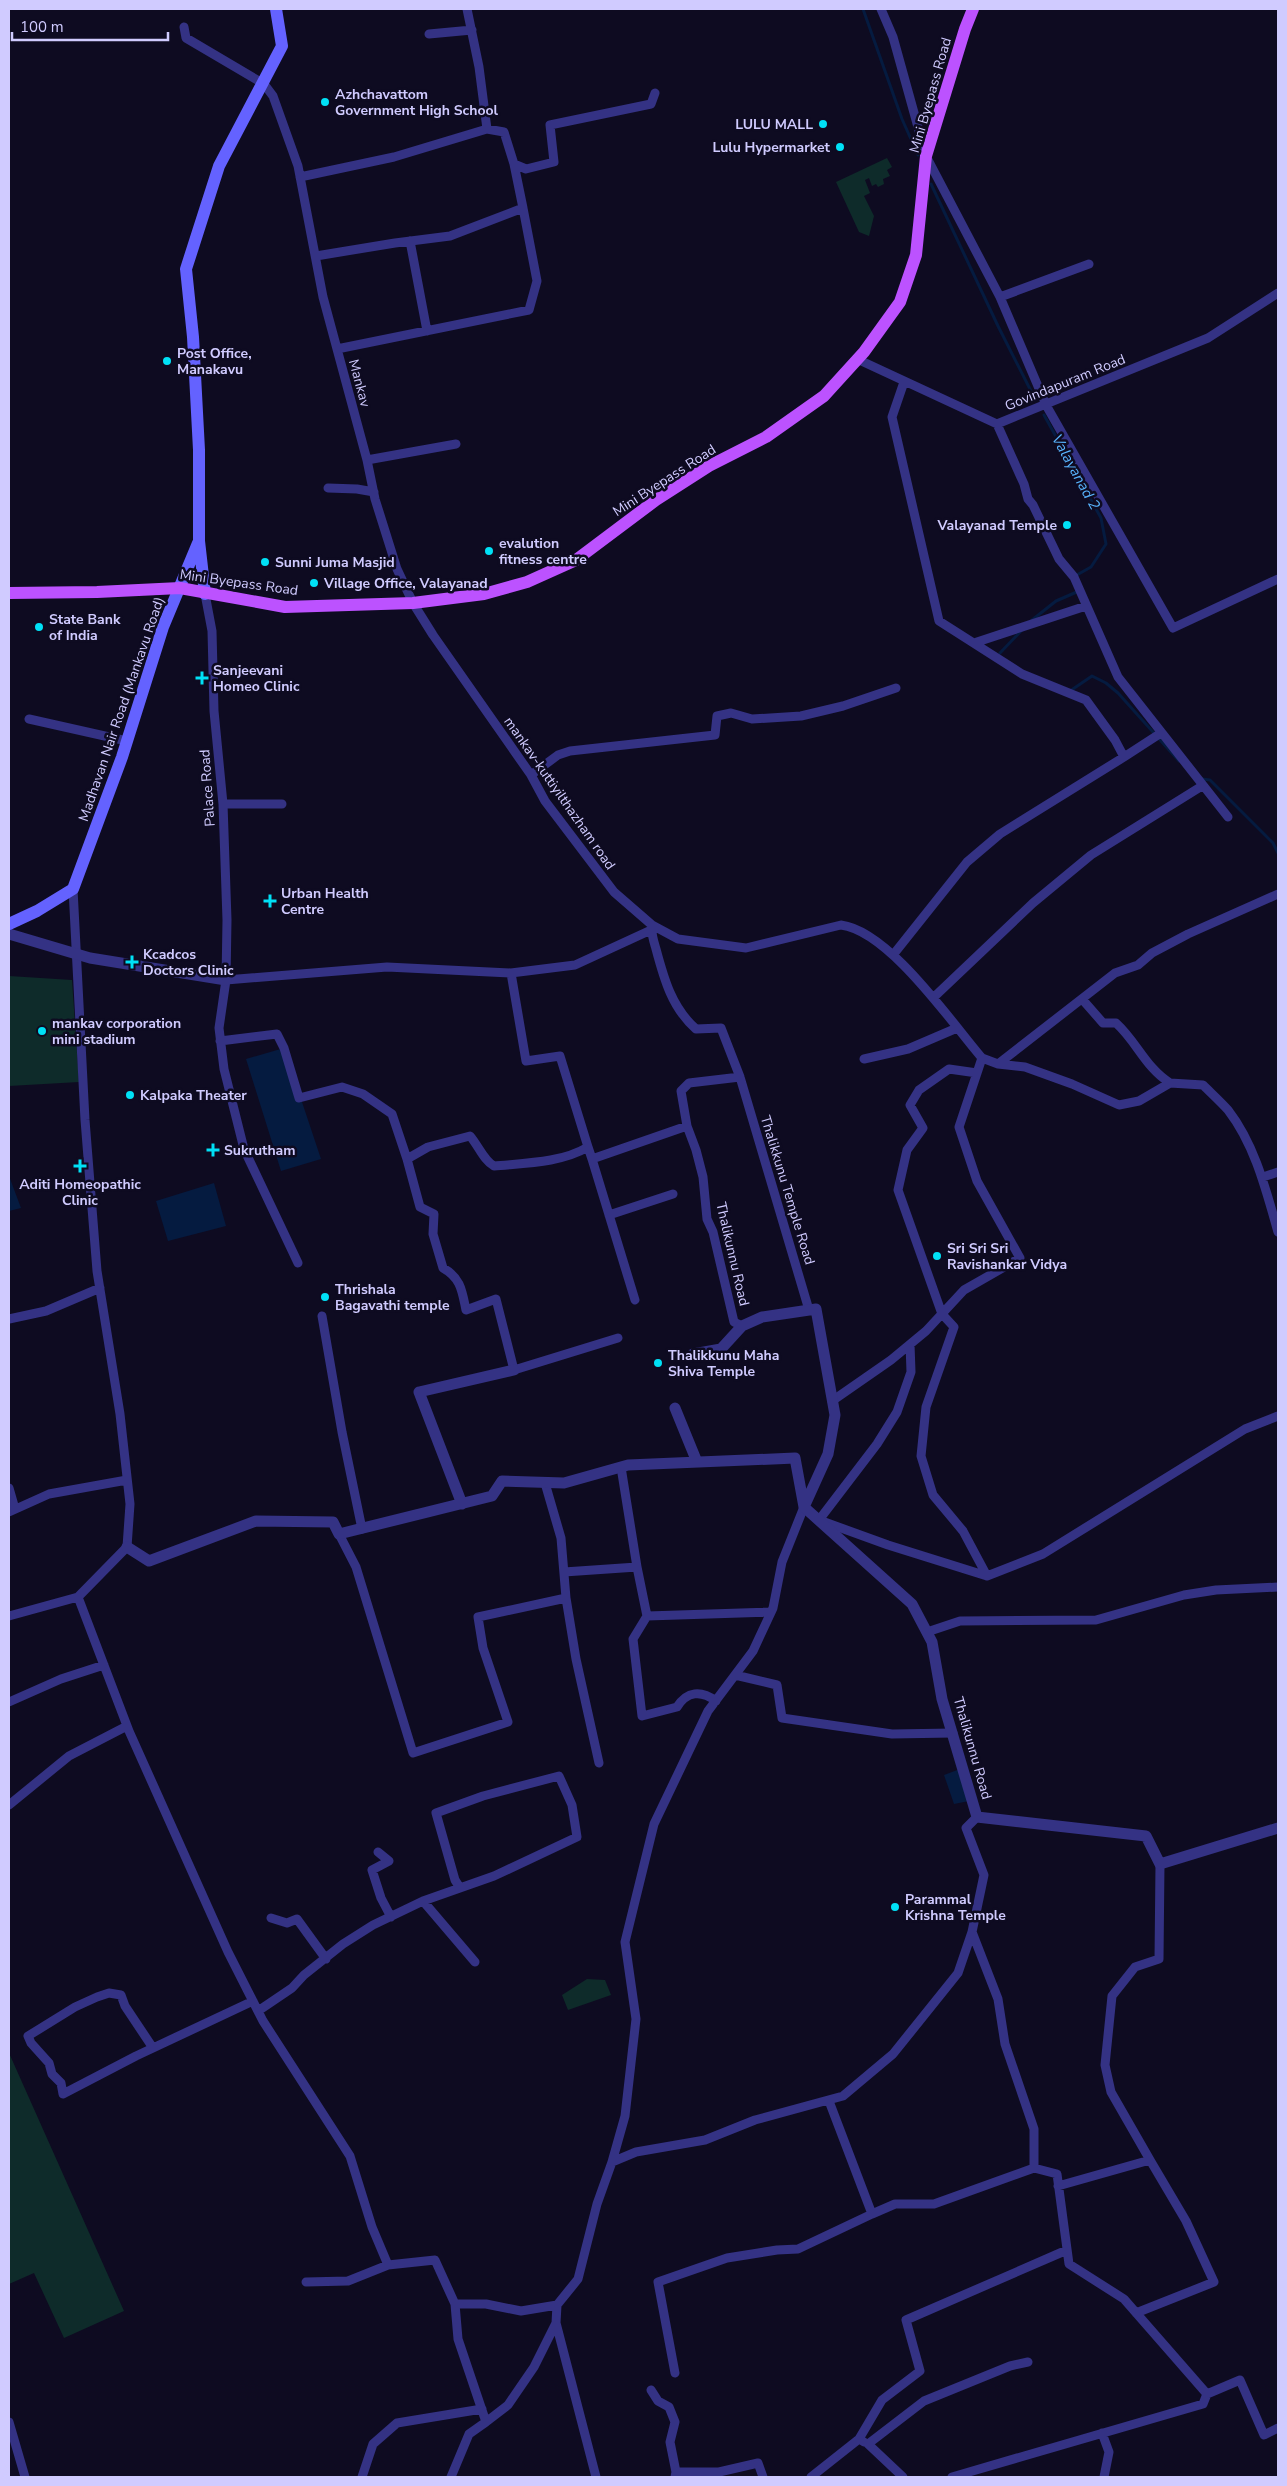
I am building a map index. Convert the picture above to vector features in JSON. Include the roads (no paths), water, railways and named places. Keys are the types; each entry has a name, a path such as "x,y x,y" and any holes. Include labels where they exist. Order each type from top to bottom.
{"main road":[{"name":"Madhavan Nair Road (Mankavu Road)","path":"205,594 199,541 198,431 193,337 186,270 219,166 264,84 282,46 276,9"},
{"name":"Mini Byepass Road","path":"9,593 97,592 180,588 284,607 413,603 484,594 528,582 576,560 656,500 710,466 766,437 824,396 857,359 900,302 916,254 926,156 965,29 973,9"},
{"name":"Madhavan Nair Road (Mankavu Road)","path":"73,889 127,741 163,627 199,541"},
{"path":"9,924 37,911 73,889"}],"street":[{"path":"467,9 487,128"},
{"path":"881,9 893,37 926,156 1000,297 1046,405 1173,628 1278,579"},
{"path":"184,27 186,38 264,84"},
{"path":"429,34 472,30"},
{"name":"Mankav","path":"264,84 273,96 298,166 323,297 374,492 397,569 413,603"},
{"path":"514,164 526,169 554,162 550,126 651,104 656,93"},
{"path":"300,177 394,157 487,128 504,132 514,164 536,282 529,310 337,349"},
{"path":"316,256 450,236 523,208"},
{"path":"410,241 427,331"},
{"path":"1000,297 1089,264"},
{"name":"Govindapuram Road","path":"857,359 997,424 1208,338 1278,293"},
{"path":"904,382 892,417 939,621 1022,674 1086,700 1115,740 1124,757"},
{"path":"997,424 1024,484 1028,499 1033,505 1058,559 1074,577 1118,677 1228,817"},
{"path":"367,460 456,444"},
{"path":"328,488 374,492"},
{"name":"Palace Road","path":"205,594 212,631 214,711 223,804 227,920 226,980 218,1028 224,1069 244,1149 298,1263"},
{"name":"mankav-kuttiyilthazham road","path":"413,603 531,776 545,801 614,892 652,928 678,939 746,948 842,925 852,926 900,960 982,1058 998,1064 1026,1067 1072,1084 1119,1105 1140,1101 1170,1083"},
{"path":"974,643 1086,606"},
{"path":"531,776 558,755 570,751 715,736 717,716 731,713 752,719 801,716 843,706 896,688"},
{"path":"29,719 127,741"},
{"path":"893,955 967,862 1000,834 1161,733"},
{"path":"933,998 1033,904 1091,855 1202,786"},
{"path":"223,804 282,804"},
{"path":"9,1616 78,1598 128,1548 130,1504 120,1414 100,1288 85,1120 73,889"},
{"path":"998,1064 1115,973 1138,965 1152,953 1188,934 1278,894"},
{"path":"9,934 90,958 226,980 387,967 511,973 575,965 652,928 666,985 681,1013 696,1030 721,1028 740,1077"},
{"path":"511,973 526,1061 560,1056 635,1300"},
{"path":"1082,999 1102,1023 1116,1023 1125,1031 1157,1074 1170,1083 1203,1085 1228,1111 1248,1144 1263,1177 1278,1232"},
{"path":"864,1059 908,1049 957,1028"},
{"path":"220,1041 277,1034 284,1048 299,1098 342,1087 363,1094 392,1114 420,1207 434,1214 433,1234 443,1268 454,1274 461,1287 466,1310 496,1299 514,1370"},
{"path":"832,1401 910,1344 964,1290 1020,1258 977,1181 960,1127 982,1058"},
{"path":"977,1073 949,1069 920,1090 910,1104 923,1128 907,1150 898,1190 942,1314 954,1327 926,1407 922,1456 933,1495 963,1530 987,1576"},
{"name":"Thalikunnu Road","path":"740,1077 690,1083 681,1091 687,1126 696,1150 702,1177 707,1218 714,1232 734,1322 742,1326"},
{"name":"Thalikkunu Temple Road","path":"740,1077 809,1310"},
{"path":"592,1158 687,1126"},
{"path":"407,1159 428,1147 470,1136 480,1147 488,1163 494,1166 540,1161 578,1153 588,1147"},
{"path":"1263,1177 1278,1172"},
{"path":"609,1215 673,1194"},
{"path":"9,1319 46,1311 100,1288"},
{"path":"596,2477 556,2323 557,2305 578,2279 595,2212 625,2116 636,2020 625,1942 654,1824 708,1711 753,1651 771,1612 782,1562 828,1454 835,1416 816,1309 762,1317 742,1326 721,1349 693,1354"},
{"path":"322,1316 362,1529"},
{"path":"462,1504 419,1392 514,1370 618,1338"},
{"path":"910,1344 911,1372 897,1412 877,1444 819,1520 888,1545 987,1576 1043,1554 1245,1429 1278,1416"},
{"path":"675,1408 696,1462"},
{"path":"340,1534 492,1496 502,1481 564,1483 620,1467 696,1462 795,1458 804,1507"},
{"path":"620,1467 647,1616 633,1639 642,1716 677,1706 683,1697 693,1693 706,1694 716,1701"},
{"path":"9,1488 12,1510 49,1494 127,1480"},
{"path":"544,1482 561,1538 566,1598 576,1659 599,1763"},
{"name":"Thalikunnu Road","path":"804,1507 912,1604 932,1642 942,1698 977,1818 1146,1836 1160,1864"},
{"path":"128,1548 149,1561 256,1521 333,1522 356,1567 413,1753 508,1722 483,1648 478,1617 566,1598"},
{"path":"564,1572 637,1567"},
{"path":"926,1632 960,1621 1096,1620 1184,1595 1216,1590 1278,1587"},
{"path":"78,1598 127,1726 228,1952 258,2011 350,2156 372,2228 388,2266"},
{"path":"647,1616 771,1612"},
{"path":"9,1702 61,1679 104,1665"},
{"path":"735,1675 777,1685 782,1718 892,1734 952,1733"},
{"path":"9,1804 69,1756 127,1726"},
{"path":"258,2011 292,1988 304,1975 343,1944 391,1916 422,1901 460,1888 494,1876 577,1837 572,1805 560,1776 483,1796 436,1813 447,1846 450,1865 460,1888"},
{"path":"612,2162 636,2152 705,2140 755,2120 843,2096 893,2054 958,1973 972,1932 984,1875 966,1828 977,1818"},
{"path":"1136,2313 1214,2282 1186,2221 1111,2092 1106,2065 1112,1996 1135,1967 1158,1959 1160,1864 1278,1828"},
{"path":"378,1852 388,1861 372,1870 391,1916"},
{"path":"422,1901 475,1962"},
{"path":"271,1918 287,1923 297,1918 326,1959"},
{"path":"972,1932 998,1999 1005,2044 1034,2129 1034,2168"},
{"path":"153,2048 121,1995 109,1993 75,2007 28,2036 31,2043 48,2063 52,2074 61,2084 64,2094 153,2048 253,2001"},
{"path":"829,2101 872,2214"},
{"path":"1058,2186 1150,2160"},
{"path":"675,2373 658,2282 727,2258 777,2250 798,2249 896,2204 934,2204 1034,2168 1057,2174 1069,2264 1124,2299 1207,2394"},
{"path":"811,2477 859,2439 882,2400 920,2371 906,2320 1067,2250"},
{"path":"306,2282 348,2281 388,2266 435,2260 455,2304 458,2339 486,2422"},
{"path":"455,2304 486,2304 521,2311 557,2305"},
{"path":"451,2477 469,2434 508,2405 534,2367 556,2323"},
{"path":"868,2444 924,2401 1010,2366 1028,2362"},
{"path":"952,2477 1203,2404 1207,2394 1240,2380 1264,2436 1278,2428"},
{"path":"651,2390 658,2401 669,2407 675,2422 670,2442 675,2475 719,2472 758,2463 763,2477"},
{"path":"362,2477 372,2444 397,2423 482,2409"},
{"path":"9,2422 25,2477"},
{"path":"1102,2433 1108,2452 1104,2477"},
{"path":"859,2439 868,2444 903,2477"}],"water":[{"path":"284,1048 321,1159 281,1171 246,1059"},
{"path":"9,1176 21,1208 9,1211"},
{"path":"214,1183 226,1226 168,1241 156,1201"},
{"path":"960,1769 969,1801 954,1804 944,1775"}],"waterway":[{"path":"863,9 902,119 918,155"},
{"path":"931,184 998,326 1035,399"},
{"name":"Valayanad 2","path":"1044,415 1101,518 1106,544 1091,567 1075,576"},
{"name":"Valayanad 2","path":"1032,620 1056,601 1079,591"},
{"name":"Valayanad 2","path":"1000,653 1022,630"},
{"name":"Valayanad 2","path":"1070,691 1092,676 1106,683 1118,693 1179,761"},
{"name":"Valayanad 2","path":"1202,779 1210,780 1273,843 1278,853"}],"place":[{"name":"Azhchavattom Government High School","path":"325,102"},
{"name":"LULU MALL","path":"823,124"},
{"name":"Lulu Hypermarket","path":"840,147"},
{"name":"Post Office, Manakavu","path":"167,361"},
{"name":"Valayanad Temple","path":"1067,525"},
{"name":"evalution fitness centre","path":"489,551"},
{"name":"Sunni Juma Masjid","path":"265,562"},
{"name":"Village Office, Valayanad","path":"314,583"},
{"name":"State Bank of India","path":"39,627"},
{"name":"Sanjeevani Homeo Clinic","path":"202,678"},
{"name":"Urban Health Centre","path":"270,901"},
{"name":"Kcadcos Doctors Clinic","path":"132,962"},
{"name":"mankav corporation mini stadium","path":"42,1031"},
{"name":"Kalpaka Theater","path":"130,1095"},
{"name":"Sukrutham","path":"213,1150"},
{"name":"Aditi Homeopathic Clinic","path":"80,1166"},
{"name":"Sri Sri Sri Ravishankar Vidya","path":"937,1256"},
{"name":"Thrishala Bagavathi temple","path":"325,1297"},
{"name":"Thalikkunu Maha Shiva Temple","path":"658,1363"},
{"name":"Parammal Krishna Temple","path":"895,1907"}]}
